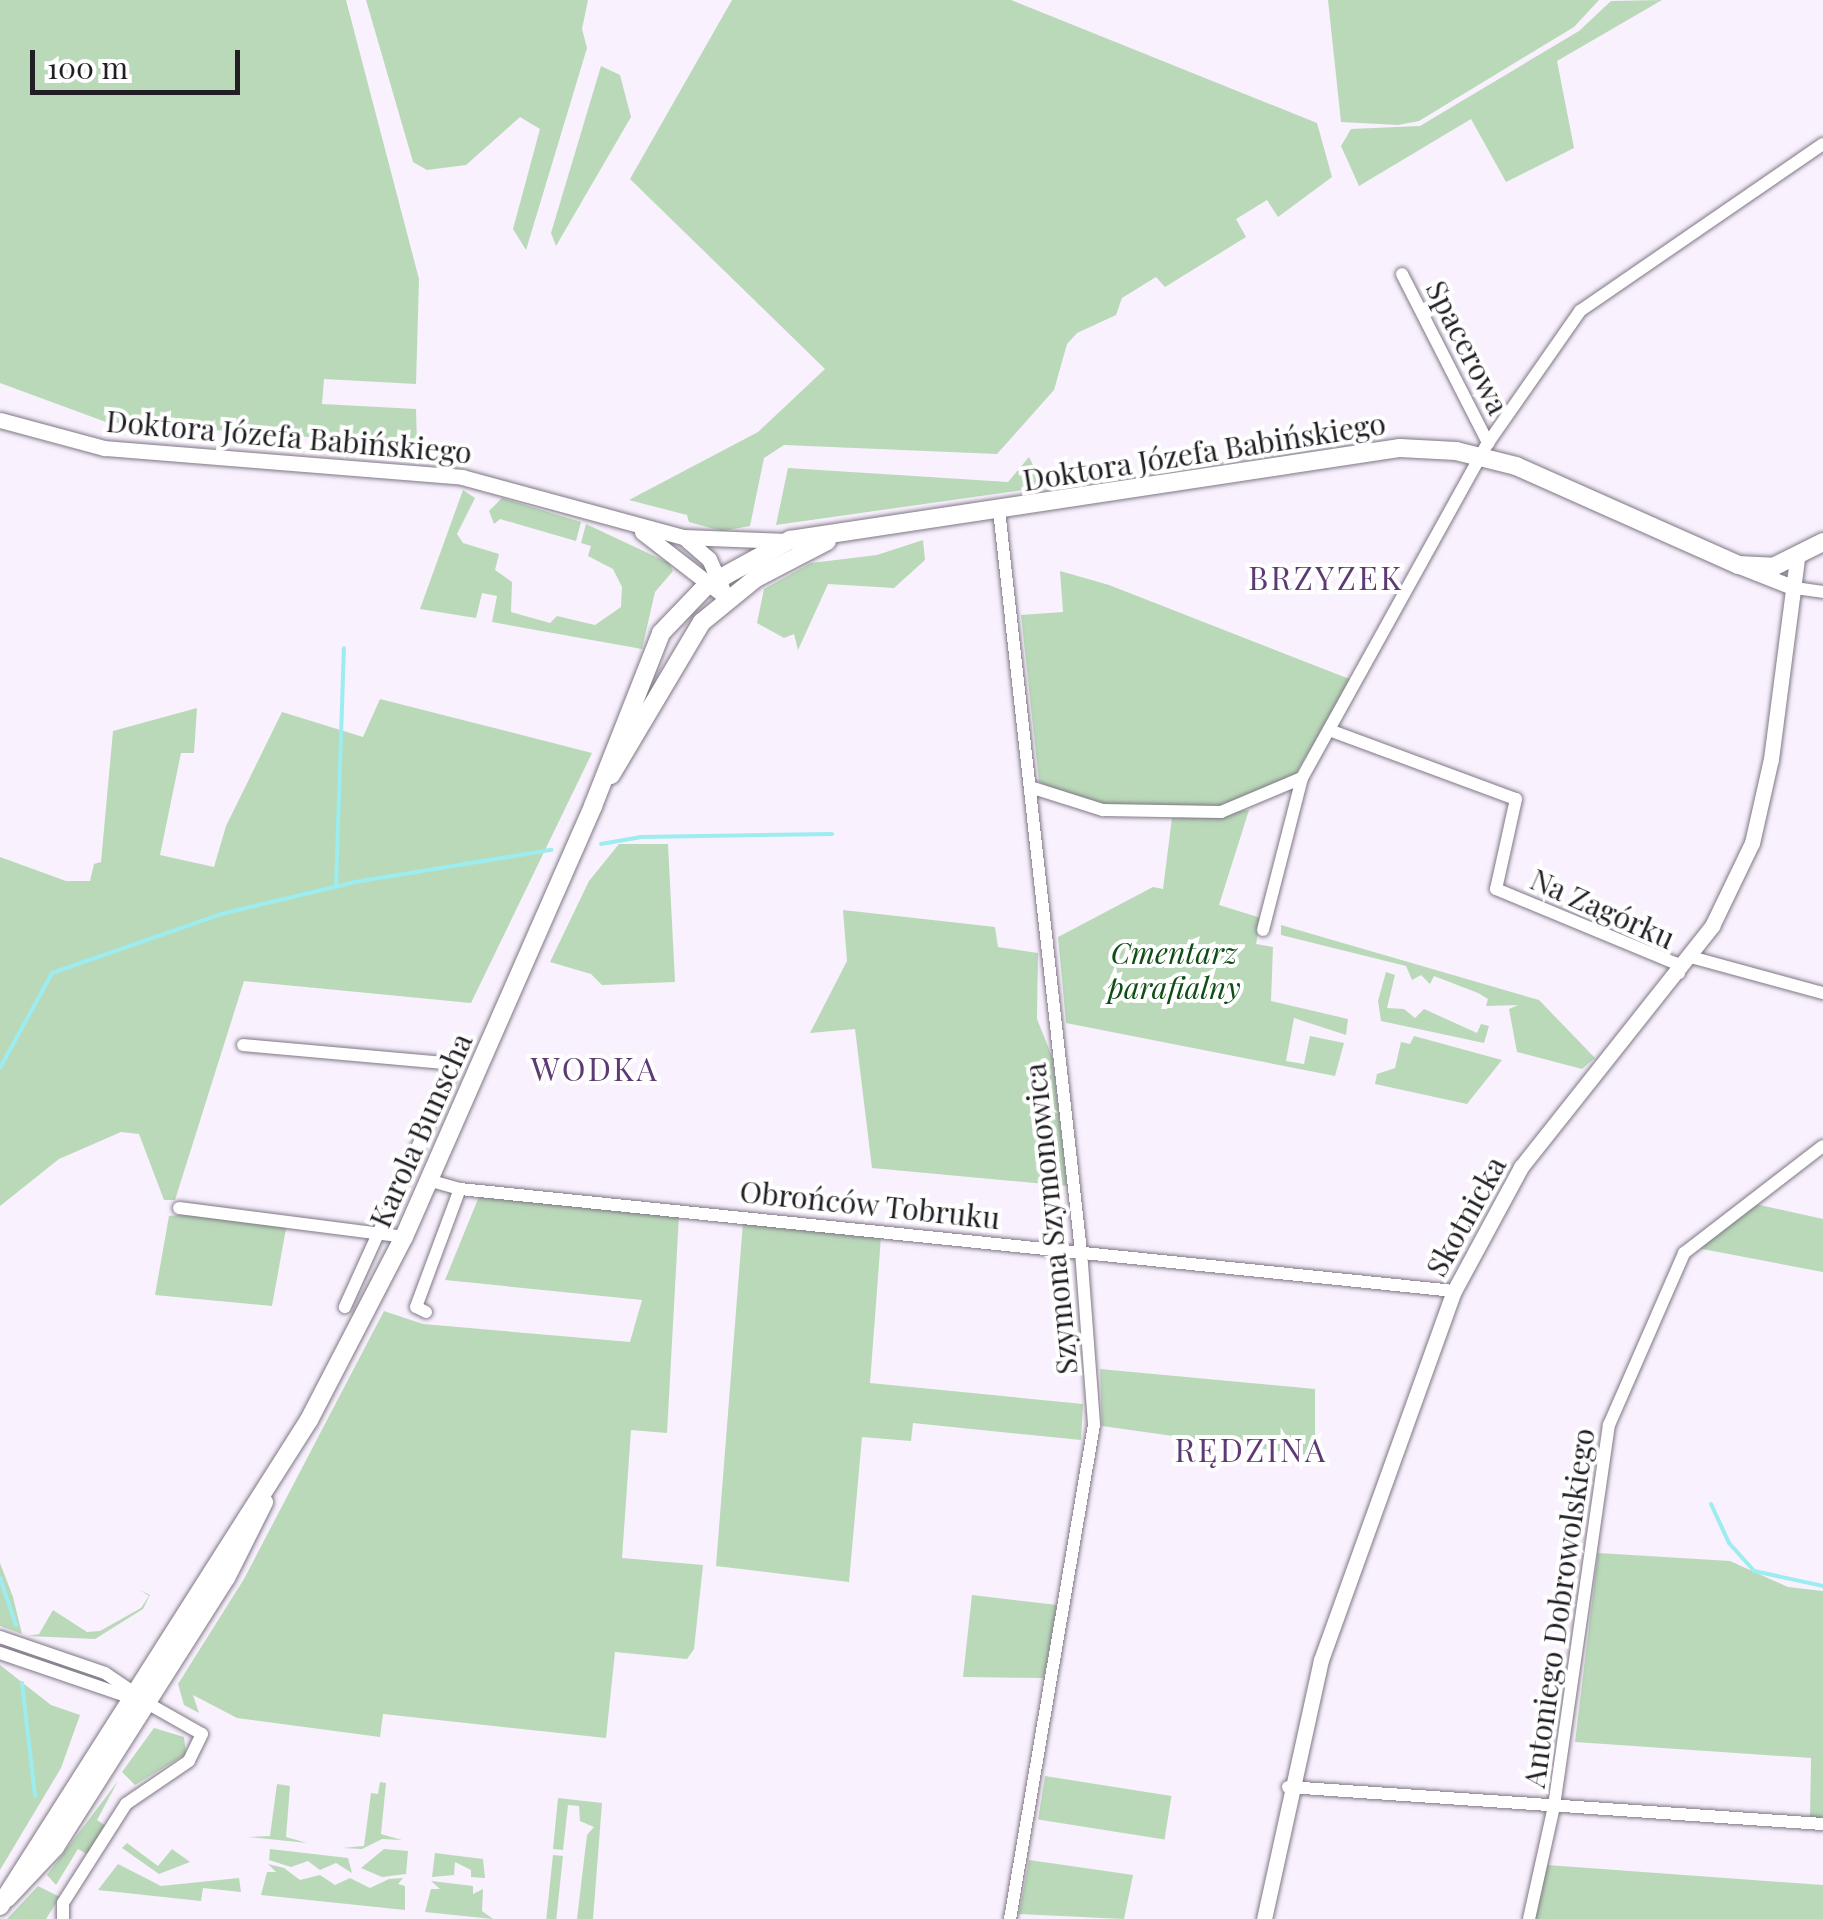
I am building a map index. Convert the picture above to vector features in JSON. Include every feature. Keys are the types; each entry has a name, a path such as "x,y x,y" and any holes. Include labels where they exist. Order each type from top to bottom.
{"main road":[{"name":"Doktora Józefa Babińskiego","path":"790,540 837,536 1382,449 1485,449 1738,565"},
{"name":"Doktora Józefa Babińskiego","path":"727,598 837,536"},
{"name":"Karola Bunscha","path":"2,1904 55,1848 226,1578 280,1467 404,1237 593,806 662,632 711,582 790,540"},
{"path":"1738,565 1791,561 1823,542"},
{"name":"Karola Bunscha","path":"593,806 687,642 727,598"},
{"name":"Karola Bunscha","path":"2,1904 130,1695 280,1467"}],"street":[{"path":"1263,930 1302,778 1485,449 1596,297 1823,144"},
{"name":"Spacerowa","path":"1402,274 1485,449"},
{"name":"Doktora Józefa Babińskiego","path":"0,420 104,448 462,477 684,538 790,540"},
{"name":"Szymona Szymonowica","path":"999,510 1081,1251 1093,1445 1010,1919"},
{"name":"Doktora Józefa Babińskiego","path":"629,525 674,552 727,598"},
{"name":"Doktora Józefa Babińskiego","path":"684,538 709,559 711,582"},
{"name":"Skotnicka","path":"1264,1919 1288,1787 1336,1612 1454,1291 1522,1167 1691,957 1752,843 1791,587 1791,561"},
{"path":"1738,565 1791,587 1823,592"},
{"name":"Na Zagórku","path":"1329,730 1516,799 1496,889 1674,963 1678,973"},
{"path":"1030,787 1104,810 1221,812 1302,778"},
{"path":"1691,957 1823,993"},
{"path":"242,1045 455,1064 345,1308"},
{"name":"Antoniego Dobrowolskiego","path":"1529,1919 1554,1806 1609,1425 1684,1253 1823,1146"},
{"name":"Obrońców Tobruku","path":"428,1180 460,1190 1454,1291"},
{"path":"426,1312 416,1307 460,1190"},
{"path":"180,1208 381,1229 404,1237"},
{"path":"0,1637 198,1729 200,1748 126,1804 63,1903 62,1919"},
{"path":"0,1653 130,1695"},
{"path":"1288,1787 1823,1824"}],"green space":[{"path":"0,0 346,0 419,279 416,384 324,379 322,404 416,409 417,445 106,422 0,383"},
{"path":"366,0 588,0 582,29 587,48 526,250 513,229 540,129 520,117 466,165 427,170 413,162"},
{"path":"732,0 1011,0 1317,123 1332,177 1278,217 1267,200 1236,219 1246,237 1165,287 1156,277 1122,298 1116,315 1077,333 1067,344 1054,390 997,454 784,445 764,458 750,526 722,531 689,522 687,515 629,500 758,432 825,369 630,179"},
{"path":"1328,0 1599,0 1574,27 1419,121 1398,125 1341,122"},
{"path":"1662,0 1557,61 1574,148 1506,182 1471,119 1359,186 1341,146 1351,129 1420,126 1579,31 1611,1"},
{"path":"601,66 620,75 631,117 556,246 551,233"},
{"path":"1029,457 1044,487 776,525 788,468 1008,482"},
{"path":"463,490 475,498 457,534 463,543 499,554 495,570 512,582 511,612 550,623 557,616 595,625 621,607 622,587 613,569 588,556 591,546 581,543 586,524 669,563 673,571 655,592 642,649 492,622 497,596 482,593 476,618 420,609"},
{"path":"502,498 581,522 576,541 500,519 494,524 489,511"},
{"path":"923,540 925,560 894,588 828,584 798,650 794,634 784,638 757,623 764,589 811,563 877,555"},
{"path":"1060,571 1109,585 1352,680 1293,778 1219,806 1108,805 1067,796 1039,782 1021,615 1063,612"},
{"path":"380,699 592,753 471,1003 244,981 175,1200 164,1200 139,1134 121,1132 59,1159 0,1206 0,857 66,881 90,881 94,864 101,862 113,731 197,708 194,753 181,753 160,855 214,867 226,826 282,712 363,737"},
{"name":"Cmentarz parafialny","path":"1249,810 1219,905 1261,918 1256,944 1273,947 1271,1001 1348,1019 1346,1035 1294,1018 1286,1061 1304,1064 1310,1036 1344,1043 1335,1076 1066,1023 1058,937 1153,887 1163,889 1172,818"},
{"path":"619,844 668,844 675,982 602,985 591,974 550,962 589,881"},
{"path":"843,910 995,927 998,947 1038,953 1037,1019 1053,1059 1067,1186 872,1168 855,1029 810,1033 847,961"},
{"path":"1281,925 1539,1000 1595,1058 1582,1069 1517,1052 1509,1009 1518,1005 1486,1006 1488,999 1478,993 1434,976 1430,984 1421,975 1412,980 1406,966 1281,935"},
{"path":"1386,972 1395,975 1387,1008 1404,1009 1415,1018 1424,1009 1477,1033 1481,1024 1489,1026 1484,1043 1381,1021 1378,1001"},
{"path":"1414,1036 1502,1060 1467,1104 1375,1084 1377,1074 1395,1068 1401,1042 1410,1044"},
{"path":"480,1194 679,1215 667,1433 631,1430 622,1558 703,1565 694,1649 687,1659 615,1652 606,1738 383,1714 380,1737 237,1718 193,1695 199,1713 184,1705 178,1684 244,1579 384,1311 423,1324 630,1342 642,1300 445,1280"},
{"path":"1755,1204 1823,1219 1823,1272 1697,1248"},
{"path":"191,1214 287,1223 272,1306 155,1295 169,1216"},
{"path":"743,1222 881,1237 870,1383 1083,1404 1081,1440 913,1423 911,1441 862,1437 849,1582 716,1566"},
{"path":"1100,1369 1315,1389 1315,1456 1102,1426"},
{"path":"1598,1553 1730,1561 1788,1587 1823,1591 1823,1818 1810,1818 1811,1758 1575,1742"},
{"path":"0,1563 13,1597 22,1634 0,1626"},
{"path":"140,1590 150,1595 143,1609 95,1639 28,1636 39,1634 53,1610 87,1632 100,1631 141,1608 149,1596"},
{"path":"972,1595 1057,1605 1044,1678 963,1677"},
{"path":"0,1665 51,1705 80,1715 61,1768 0,1870"},
{"path":"154,1728 184,1737 186,1754 135,1785 122,1772"},
{"path":"1045,1776 1171,1796 1165,1839 1038,1819"},
{"path":"118,1781 97,1820 106,1826 87,1854 78,1849 56,1885 47,1875"},
{"path":"380,1782 386,1783 381,1834 402,1840 382,1839 362,1849 342,1848 364,1846 371,1793 378,1794"},
{"path":"277,1784 290,1786 286,1837 307,1843 248,1837 270,1836"},
{"path":"558,1798 602,1803 593,1919 577,1919 587,1835 594,1827 580,1821 579,1806 568,1805 563,1850 553,1849"},
{"path":"127,1843 158,1866 172,1849 190,1862 159,1874 122,1848"},
{"path":"270,1849 348,1858 352,1873 336,1863 320,1870 308,1861 291,1867 269,1860"},
{"path":"384,1849 408,1851 406,1874 382,1877 361,1868"},
{"path":"435,1853 483,1859 485,1878 471,1877 471,1870 455,1862 454,1875 432,1877"},
{"path":"553,1855 563,1856 556,1919 546,1919"},
{"path":"1029,1860 1133,1875 1124,1919 1019,1914"},
{"path":"118,1864 161,1886 239,1878 241,1892 203,1888 201,1901 98,1890"},
{"path":"268,1864 284,1868 300,1880 320,1875 335,1885 350,1878 370,1888 389,1879 403,1878 398,1884 405,1886 405,1910 261,1895 267,1872 276,1872"},
{"path":"1547,1865 1823,1885 1823,1919 1535,1919"},
{"path":"431,1881 473,1886 473,1894 483,1889 482,1911 493,1919 425,1912 431,1889 440,1889"},
{"path":"38,1886 60,1897 46,1919 7,1919"}],"waterway":[{"path":"336,887 344,648"},
{"path":"601,844 641,837 832,834"},
{"path":"0,1068 52,973 221,914 355,882 551,850"},
{"path":"1711,1504 1729,1543 1754,1571 1823,1586"},
{"path":"0,1578 16,1625"},
{"path":"22,1683 35,1796"}],"district":[{"name":"BRZYZEK","path":"1326,577"},
{"name":"WODKA","path":"595,1068"},
{"name":"RĘDZINA","path":"1251,1449"}]}
